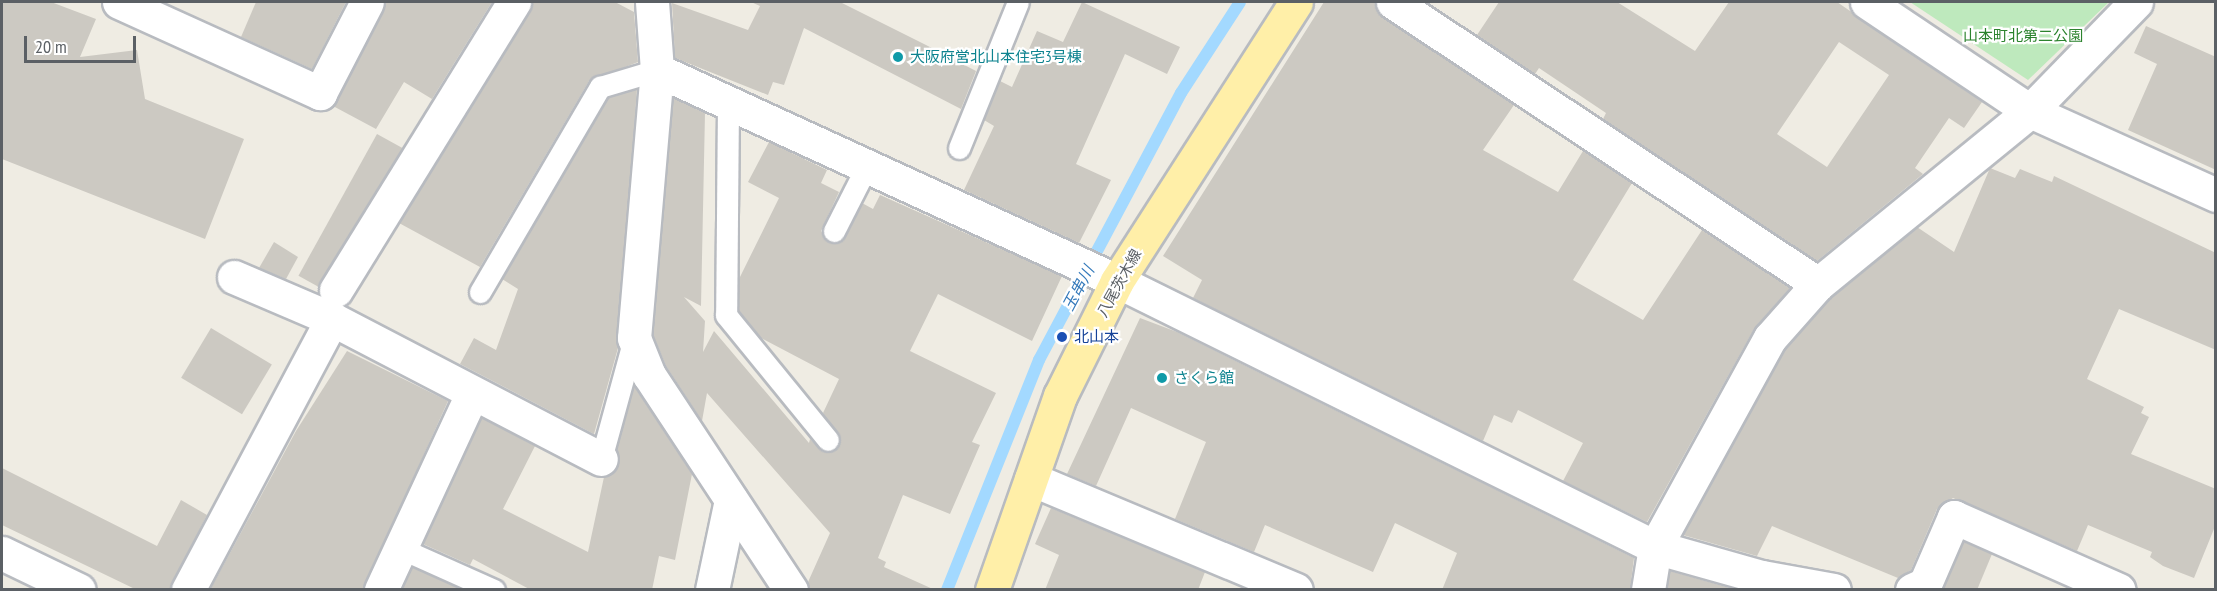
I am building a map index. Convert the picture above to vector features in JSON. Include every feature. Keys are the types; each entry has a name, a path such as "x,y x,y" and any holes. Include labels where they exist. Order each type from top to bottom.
{"main road":[{"name":"八尾茨木線","path":"992,590 1060,396 1115,281 1296,2"}],"street":[{"path":"119,2 320,93 367,2"},
{"path":"188,590 334,304 514,2"},
{"path":"652,2 657,70 633,338 649,375 791,590"},
{"path":"1393,2 1818,284"},
{"path":"1867,2 2030,111 2216,195"},
{"path":"1648,590 1655,548 1770,338 1818,284 2030,111 2136,2"},
{"path":"657,70 1067,258 1655,548 1762,577 1833,590"},
{"path":"234,277 334,304 472,394 601,459"},
{"path":"381,590 472,394"},
{"path":"1030,479 1296,590"},
{"path":"712,590 731,500"},
{"path":"1912,590 1925,584 1954,517 2119,590"},
{"path":"2,553 79,590"}],"lane":[{"path":"959,148 1018,2"},
{"path":"480,292 600,87 657,70"},
{"path":"728,103 726,315 828,440"},
{"path":"834,231 867,166"},
{"path":"601,459 633,338"},
{"path":"400,548 494,590"}],"green space":[{"name":"山本町北第二公園","path":"1910,2 2109,2 2028,80"}],"building":[{"path":"2,2 51,2 96,19 80,57 137,50 145,99 244,139 205,239 2,159"},
{"path":"256,2 346,2 312,69 241,37"},
{"path":"386,2 492,2 432,99 404,82 376,129 333,106"},
{"path":"533,2 615,2 634,12 638,62 589,81 480,267 399,223"},
{"path":"751,2 840,2 926,45 976,71 961,109 804,28 784,85 773,82 768,95 675,58 672,3 748,30 760,6"},
{"path":"1082,2 1180,47 1167,74 1125,54 1076,164 1111,180 1079,243 964,190 994,126 984,120 1000,81 1012,87 1037,31 1063,42"},
{"path":"1324,2 1374,2 1383,18 1514,105 1483,150 1558,192 1583,151 1632,183 1573,280 1643,320 1702,230 1790,288 1754,329 1647,522 1563,481 1583,443 1518,410 1512,423 1494,415 1483,441 1193,298 1202,280 1163,256"},
{"path":"1499,2 1617,2 1695,51 1729,2 1837,2 1982,102 1964,128 1949,118 1915,168 1923,174 1817,261 1603,119 1606,113 1539,68 1535,74 1477,35","holes":["1839,42 1889,75 1827,167 1777,134"]},
{"path":"2146,26 2216,57 2216,170 2128,130 2157,64 2134,53"},
{"path":"637,89 618,348 594,434 460,364 474,338 496,350 518,289 502,279 608,98"},
{"path":"673,98 705,113 701,306 684,297 705,321 703,352 714,331 809,443 810,439 823,452 840,444 823,413 839,379 761,338 739,311 739,279 779,198 748,182 769,142 827,170 821,183 839,192 821,231 829,243 841,241 862,203 873,209 880,195 1062,276 1032,341 938,294 910,351 996,393 972,442 980,445 950,514 903,495 878,558 886,562 884,567 935,590 810,590 808,582 830,533 707,393 702,421 666,366 653,335"},
{"path":"377,134 402,148 324,290 298,276"},
{"path":"1990,168 2015,178 2020,169 2052,182 2054,176 2216,253 2216,350 2119,309 2087,379 2144,407 2141,413 2149,417 2131,454 2216,489 2216,524 2194,578 2163,566 2150,557 2152,552 2088,525 2077,551 1953,498 1937,509 1911,570 1898,578 1772,526 1757,556 1683,535 1785,349 1831,298 1917,227 1954,252"},
{"path":"274,242 298,257 286,279 259,268"},
{"path":"1140,318 1177,332 1634,558 1630,590 1442,590 1457,553 1395,523 1373,572 1265,525 1254,552 1175,519 1206,442 1131,408 1096,486 1067,474"},
{"path":"211,328 272,365 242,414 181,378"},
{"path":"347,351 448,401 363,590 210,590 296,431"},
{"path":"634,386 692,474 675,560 659,556 652,590 531,590 473,559 470,565 423,544 482,418 535,446 503,509 588,552 604,477 618,467 617,449"},
{"path":"2,468 157,546 181,500 207,515 169,590 137,590 2,525"},
{"path":"1051,508 1205,572 1198,590 1045,590 1059,555 1035,544"},
{"path":"1964,542 1992,554 1977,590 1943,590"},
{"path":"412,567 459,588 402,590"},
{"path":"1670,571 1737,590 1667,590"}],"waterway":[{"name":"玉串川","path":"947,590 1039,360 1181,93 1240,2"}],"place":[{"name":"大阪府営北山本住宅3号棟","path":"898,57"},
{"name":"北山本","path":"1062,337"},
{"name":"さくら館","path":"1162,378"}]}
